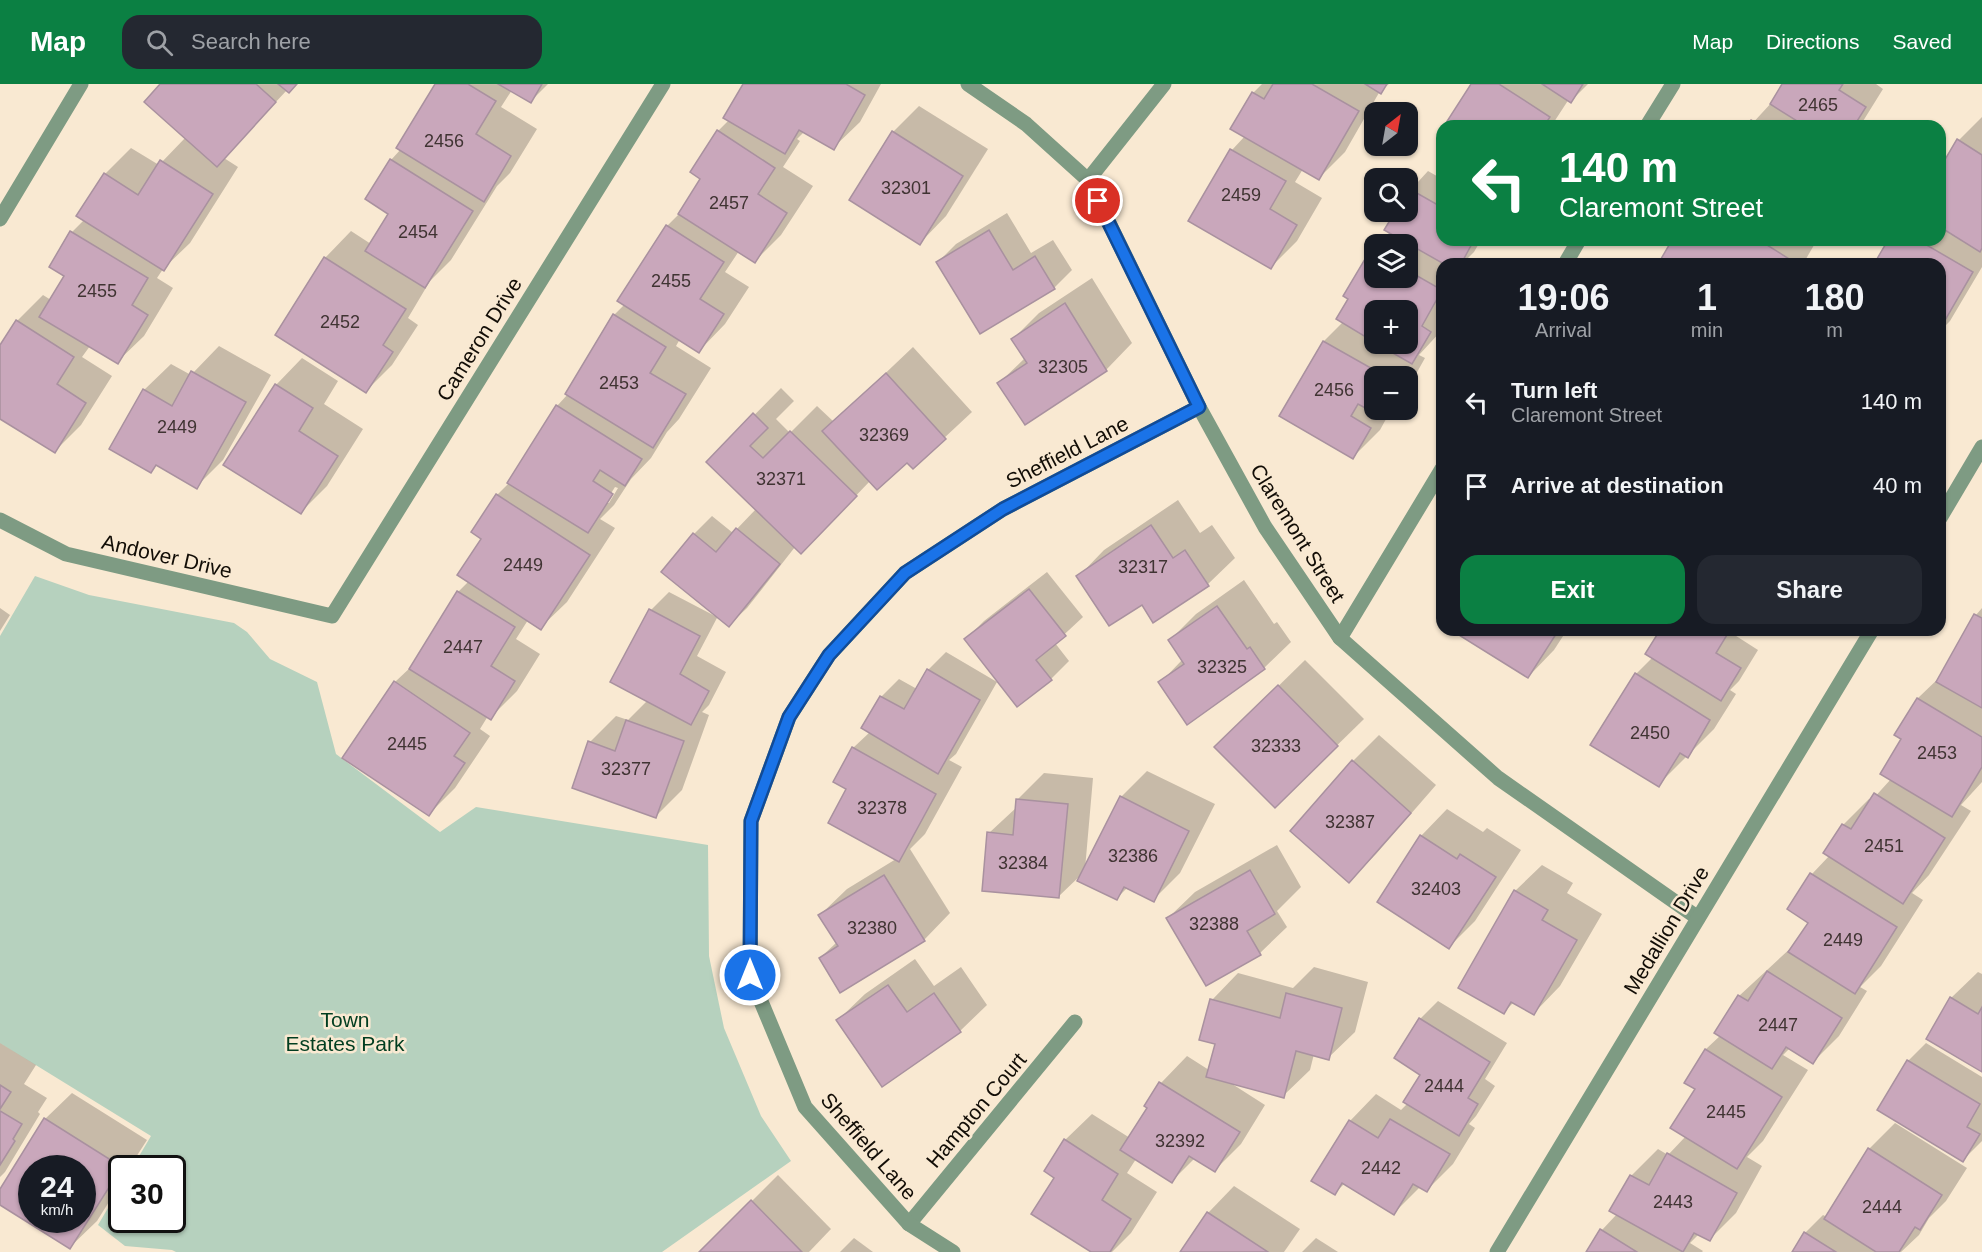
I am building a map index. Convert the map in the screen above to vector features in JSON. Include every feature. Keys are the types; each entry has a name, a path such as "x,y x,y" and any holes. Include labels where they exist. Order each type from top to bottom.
{"street":[{"path":"0,219 81,84"},
{"name":"Cameron Drive","path":"332,616 663,84"},
{"name":"Claremont Street","path":"968,84 1026,124 1088,180 1199,407 1265,527 1340,638 1498,778 1698,918"},
{"path":"1088,180 1164,84"},
{"path":"1651,120 1673,84"},
{"name":"Sheffield Lane","path":"953,1252 909,1224 805,1107 750,975 751,821 789,717 829,655 905,573 1003,509 1199,407"},
{"path":"1946,508 1982,447"},
{"path":"1340,638 1436,479"},
{"name":"Andover Drive","path":"0,520 66,555 332,616"},
{"name":"Medallion Drive","path":"1497,1252 1868,636"},
{"name":"Hampton Court","path":"909,1224 1075,1022"}],"green space":[{"name":"Town Estates Park","path":"35,576 89,595 234,623 247,632 270,659 317,682 336,754 440,832 476,807 708,845 709,956 724,1028 761,1116 791,1161 662,1252 176,1252 125,1246 108,1233 186,1233 186,1155 140,1155 151,1136 0,1043 0,636"},
{"name":"Town Estates Park","path":"108,1208 108,1233 98,1225"}],"building":[{"path":"160,84 256,84 276,102 217,167 144,102"},
{"path":"278,84 297,84 289,93"},
{"path":"435,84 468,84 496,101 476,134 511,156 484,202 396,148"},
{"path":"498,84 542,84 531,103"},
{"path":"743,84 846,84 865,95 834,150 799,130 785,154 723,118"},
{"path":"1273,84 1312,84 1359,111 1319,180 1230,129 1252,92 1264,99"},
{"path":"1365,84 1387,84 1381,94"},
{"path":"1471,84 1499,84 1550,117 1548,120 1448,120"},
{"path":"1542,84 1583,84 1571,103"},
{"path":"1782,84 1843,84 1839,90 1866,107 1858,120 1795,120 1770,104"},
{"path":"717,130 775,168 758,194 787,213 755,263 678,214 700,179 690,172"},
{"path":"892,131 963,176 920,245 849,200"},
{"path":"1957,139 1982,155 1982,248 1980,252 1946,231 1946,158"},
{"path":"1230,149 1286,181 1270,209 1297,225 1271,269 1188,221"},
{"path":"390,159 473,211 425,288 365,251 388,214 365,199"},
{"path":"160,160 213,194 164,271 76,216 104,173 138,195"},
{"path":"1418,194 1436,204 1436,246 1471,246 1464,258 1436,259 1418,249 1418,234 1391,234 1384,230 1389,222 1418,222"},
{"path":"666,225 724,262 700,299 724,314 699,353 617,301"},
{"path":"989,230 1013,270 1035,256 1055,289 980,334 936,262"},
{"path":"70,231 148,278 132,305 148,315 118,364 39,317 64,276 49,267"},
{"path":"1668,246 1769,246 1788,258 1662,258"},
{"path":"1884,246 1928,246 1973,272 1946,319 1946,258 1878,258"},
{"path":"324,257 406,309 383,345 393,352 366,393 275,335"},
{"path":"1364,261 1364,288 1418,288 1418,276 1436,287 1436,301 1422,326 1431,332 1418,354 1418,300 1364,300 1364,336 1336,319 1348,299 1343,296"},
{"path":"1065,303 1107,371 1025,425 997,383 1027,363 1011,339"},
{"path":"613,314 666,347 650,373 686,394 653,448 565,394"},
{"path":"16,320 74,357 57,384 86,403 55,453 0,419 0,345"},
{"path":"1323,341 1367,366 1364,366 1364,407 1358,404 1351,416 1371,428 1353,459 1279,416"},
{"path":"1394,354 1418,354 1412,364"},
{"path":"191,371 246,402 197,489 156,465 151,473 109,449 143,389 172,406"},
{"path":"886,373 946,439 913,469 907,463 877,490 822,431"},
{"path":"275,384 313,408 299,431 338,456 301,514 223,465"},
{"path":"556,405 642,459 625,486 600,470 593,481 613,494 588,533 507,483"},
{"path":"753,413 768,428 750,446 763,458 790,431 857,496 801,554 706,462"},
{"path":"496,494 590,555 541,630 457,575 481,539 471,532"},
{"path":"1151,525 1173,558 1185,550 1209,586 1153,623 1142,605 1109,626 1076,576"},
{"path":"736,528 780,564 729,627 661,572 693,533 716,552"},
{"path":"1029,589 1066,636 1036,660 1052,680 1017,707 964,639"},
{"path":"457,591 515,627 491,666 515,681 491,720 409,669"},
{"path":"1217,606 1247,649 1250,647 1265,669 1187,725 1158,682 1184,664 1168,640"},
{"path":"649,609 700,636 680,674 709,691 691,725 610,682"},
{"path":"1974,614 1982,618 1982,708 1936,682"},
{"path":"1460,636 1555,636 1528,678"},
{"path":"1656,636 1726,636 1716,653 1741,668 1721,701 1645,654"},
{"path":"927,669 980,700 938,774 861,728 880,696 904,709"},
{"path":"1635,673 1710,720 1688,758 1680,753 1659,787 1590,745"},
{"path":"394,681 470,733 454,756 465,763 429,816 342,758"},
{"path":"1278,685 1338,746 1275,808 1214,747"},
{"path":"1917,698 1982,737 1982,767 1952,817 1880,774 1901,739 1894,735"},
{"path":"626,720 684,741 656,818 572,788 588,741 615,751"},
{"path":"852,747 936,794 899,862 828,823 846,789 833,782"},
{"path":"1352,760 1411,813 1349,883 1290,831"},
{"path":"1874,793 1945,838 1903,904 1823,853 1842,824 1851,829"},
{"path":"1120,796 1189,831 1154,902 1124,887 1117,900 1077,881"},
{"path":"1016,799 1068,804 1059,898 982,891 987,832 1013,835"},
{"path":"1420,835 1457,859 1460,854 1496,877 1449,949 1377,902"},
{"path":"1250,870 1275,914 1247,931 1261,955 1206,986 1166,918"},
{"path":"1810,873 1897,927 1855,994 1788,952 1808,923 1787,909"},
{"path":"884,875 925,941 840,993 819,958 838,946 818,915"},
{"path":"1514,890 1548,910 1542,920 1577,940 1534,1015 1511,1002 1504,1014 1458,988"},
{"path":"1767,971 1842,1018 1813,1064 1786,1047 1772,1069 1714,1033 1738,995 1748,1001"},
{"path":"888,985 907,1012 934,993 961,1032 882,1087 836,1020"},
{"path":"1286,993 1342,1008 1329,1060 1296,1051 1284,1098 1206,1077 1215,1044 1199,1040 1210,999 1280,1018"},
{"path":"1950,997 1978,1014 1982,1007 1982,1072 1926,1039"},
{"path":"1419,1018 1490,1062 1468,1098 1478,1104 1459,1136 1403,1102 1420,1075 1394,1058"},
{"path":"1705,1049 1782,1097 1737,1169 1670,1128 1695,1089 1684,1083"},
{"path":"1907,1060 1980,1104 1967,1127 1980,1134 1963,1162 1877,1110"},
{"path":"1159,1082 1240,1132 1215,1172 1189,1156 1172,1183 1120,1150 1147,1108 1144,1106"},
{"path":"0,1085 11,1092 0,1109"},
{"path":"0,1111 22,1124 13,1139 15,1141 0,1165"},
{"path":"44,1118 108,1158 108,1189 96,1208 96,1155 21,1155"},
{"path":"1390,1119 1450,1154 1427,1192 1413,1184 1394,1215 1342,1183 1335,1195 1311,1181 1349,1120 1378,1138"},
{"path":"1064,1139 1118,1174 1102,1200 1131,1219 1110,1252 1091,1252 1031,1214 1054,1178 1044,1171"},
{"path":"1868,1148 1942,1195 1920,1230 1915,1227 1899,1252 1876,1252 1824,1219"},
{"path":"1667,1153 1737,1193 1710,1241 1694,1233 1683,1252 1609,1211 1630,1175 1649,1185"},
{"path":"18,1160 18,1216 0,1205 0,1189"},
{"path":"751,1200 802,1252 699,1252"},
{"path":"1207,1212 1268,1252 1180,1252"},
{"path":"1600,1229 1637,1252 1586,1252"},
{"path":"1804,1232 1836,1252 1792,1252"},
{"path":"45,1233 80,1233 70,1249"}],"route":[{"path":"750,975 751,821 789,717 829,655 905,573 1003,509 1199,407 1098,201"}]}
